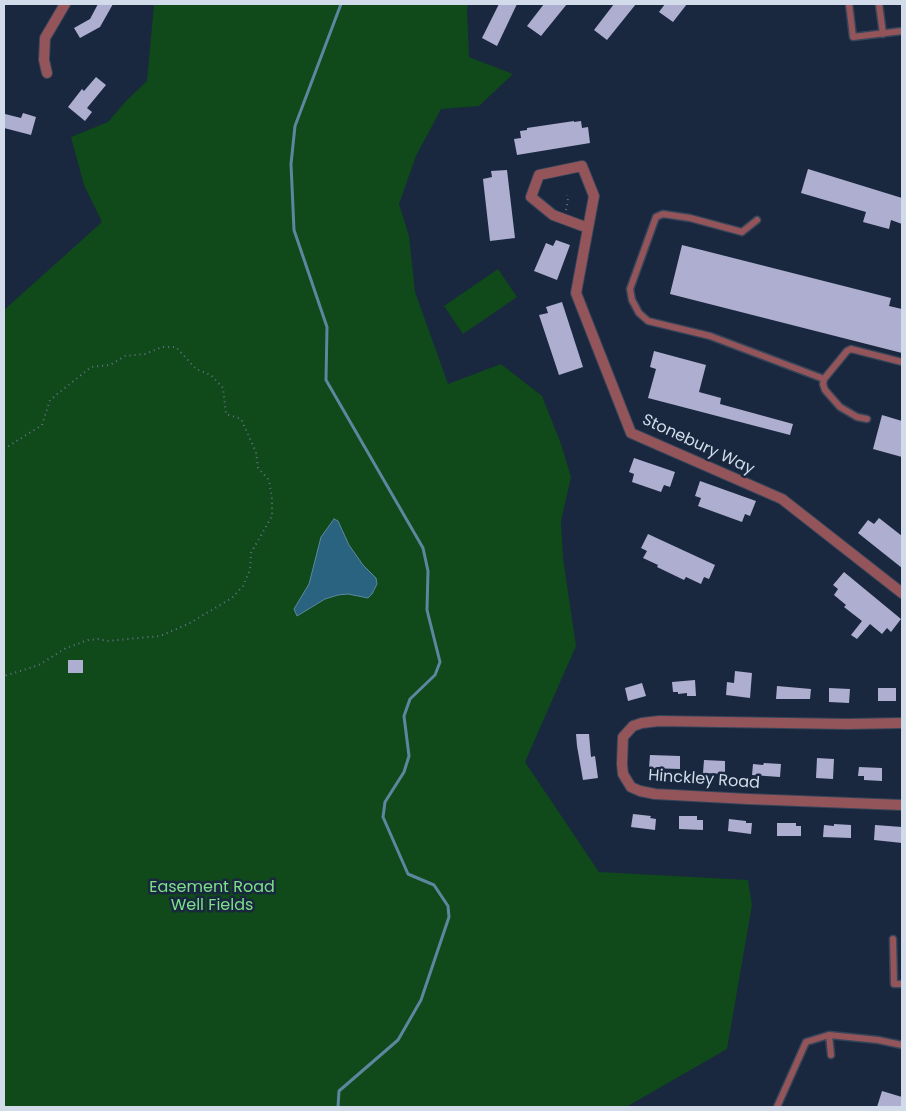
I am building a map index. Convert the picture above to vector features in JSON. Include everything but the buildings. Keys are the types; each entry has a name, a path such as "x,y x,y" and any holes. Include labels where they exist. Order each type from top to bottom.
{"street":[{"path":"47,73 44,60 45,38 65,4"},
{"name":"Stonebury Way","path":"588,228 553,215 532,197 539,174 582,166 594,196 576,293 631,433 782,499 902,593"},
{"name":"Hinckley Road","path":"902,723 660,721 642,723 633,726 623,737 622,764 623,774 632,787 655,794 902,806"}],"lane":[{"path":"849,4 853,37 902,31"},
{"path":"878,4 883,34"},
{"path":"757,220 742,232 690,218 663,214 656,217 630,289 632,300 639,313 648,322 710,336 824,379"},
{"path":"867,420 857,417 840,407 825,390 824,379 847,351 851,349 902,362"},
{"path":"893,940 894,984 902,984"},
{"path":"829,1035 831,1055"},
{"path":"777,1107 806,1042 829,1035 878,1040 902,1045"}],"path":[{"path":"566,211 567,195"},
{"path":"4,448 42,425 50,400 91,367 110,365 125,356 145,354 162,347 176,347 196,369 211,375 223,388 226,414 241,419 256,452 258,468 269,480 272,499 272,516 251,553 250,570 243,586 232,598 188,624 160,636 107,641 98,639 88,640 66,648 39,665 4,676"}],"green space":[{"name":"Easement Road Well Fields","path":"154,4 468,4 469,57 513,74 479,106 441,109 416,156 399,204 409,236 415,292 448,384 501,364 542,396 561,444 571,477 561,521 563,558 576,646 525,762 599,872 748,880 752,905 727,1049 626,1107 4,1107 4,310 102,222 84,185 71,137 108,122 147,81"},
{"path":"498,269 517,297 463,334 444,306"}],"water":[{"path":"334,519 338,521 349,545 363,565 376,578 377,584 368,598 348,594 338,595 325,599 297,616 294,609 309,584 321,537"}],"waterway":[{"path":"338,1107 339,1091 398,1040 421,1000 449,917 448,906 434,885 408,874 383,817 385,802 404,772 409,756 404,716 410,699 435,675 440,662 427,610 428,571 423,548 326,380 327,327 294,230 291,164 295,126 341,4"}]}
